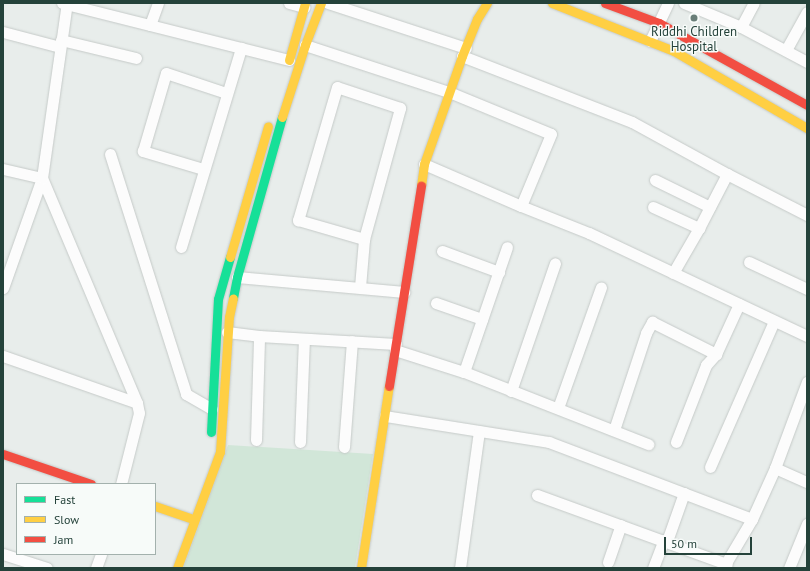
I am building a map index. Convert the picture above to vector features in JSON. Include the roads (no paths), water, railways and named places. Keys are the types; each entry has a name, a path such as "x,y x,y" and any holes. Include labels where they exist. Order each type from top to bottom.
{"street":[{"path":"3,288 42,178 65,3 241,48 288,64 304,5 289,3"},
{"path":"150,25 158,3"},
{"path":"177,568 220,452 228,316 237,277 280,124 305,45 321,3"},
{"path":"328,3 464,52 632,122 727,174 807,215"},
{"path":"477,19 478,3"},
{"path":"361,568 424,164 464,52 477,19 487,3"},
{"path":"552,3 674,51 807,128"},
{"path":"605,3 659,23 807,105"},
{"path":"650,41 668,3"},
{"path":"684,3 707,8 807,62"},
{"path":"741,27 754,3"},
{"path":"786,50 807,12"},
{"path":"3,32 136,58"},
{"path":"305,45 450,92 550,134 521,206"},
{"path":"180,247 241,48"},
{"path":"203,170 143,151 166,73 226,93"},
{"path":"360,287 364,239 400,108 337,87 298,220 364,239"},
{"path":"211,439 218,299 270,119"},
{"path":"110,154 186,394 212,409"},
{"path":"424,164 521,206 589,233 807,336"},
{"path":"3,169 42,178"},
{"path":"673,273 699,228 727,174"},
{"path":"42,178 137,403 139,413 121,483"},
{"path":"655,180 710,206"},
{"path":"654,207 699,228"},
{"path":"464,372 507,247"},
{"path":"442,251 499,272"},
{"path":"749,262 807,289"},
{"path":"511,391 555,263"},
{"path":"237,277 404,292"},
{"path":"558,408 601,287"},
{"path":"436,303 482,318"},
{"path":"676,442 706,365 716,354 739,304"},
{"path":"710,467 774,321"},
{"path":"614,430 646,333 652,322 716,354"},
{"path":"228,332 259,336 352,341 396,347 558,408 648,444"},
{"path":"256,440 259,336"},
{"path":"300,442 304,338"},
{"path":"344,447 352,341"},
{"path":"3,356 137,403"},
{"path":"537,495 665,540 725,566 752,519 775,468 807,382"},
{"path":"385,416 549,442 752,519"},
{"path":"460,568 480,431"},
{"path":"3,454 88,483"},
{"path":"169,568 190,518 210,454"},
{"path":"775,468 807,482"},
{"path":"654,568 684,493"},
{"path":"156,506 190,518"},
{"path":"789,568 807,524"},
{"path":"608,562 621,525"},
{"path":"3,554 21,557 47,568"},
{"path":"96,568 100,555"}],"place":[{"name":"Riddhi Children Hospital","path":"694,18"}]}
